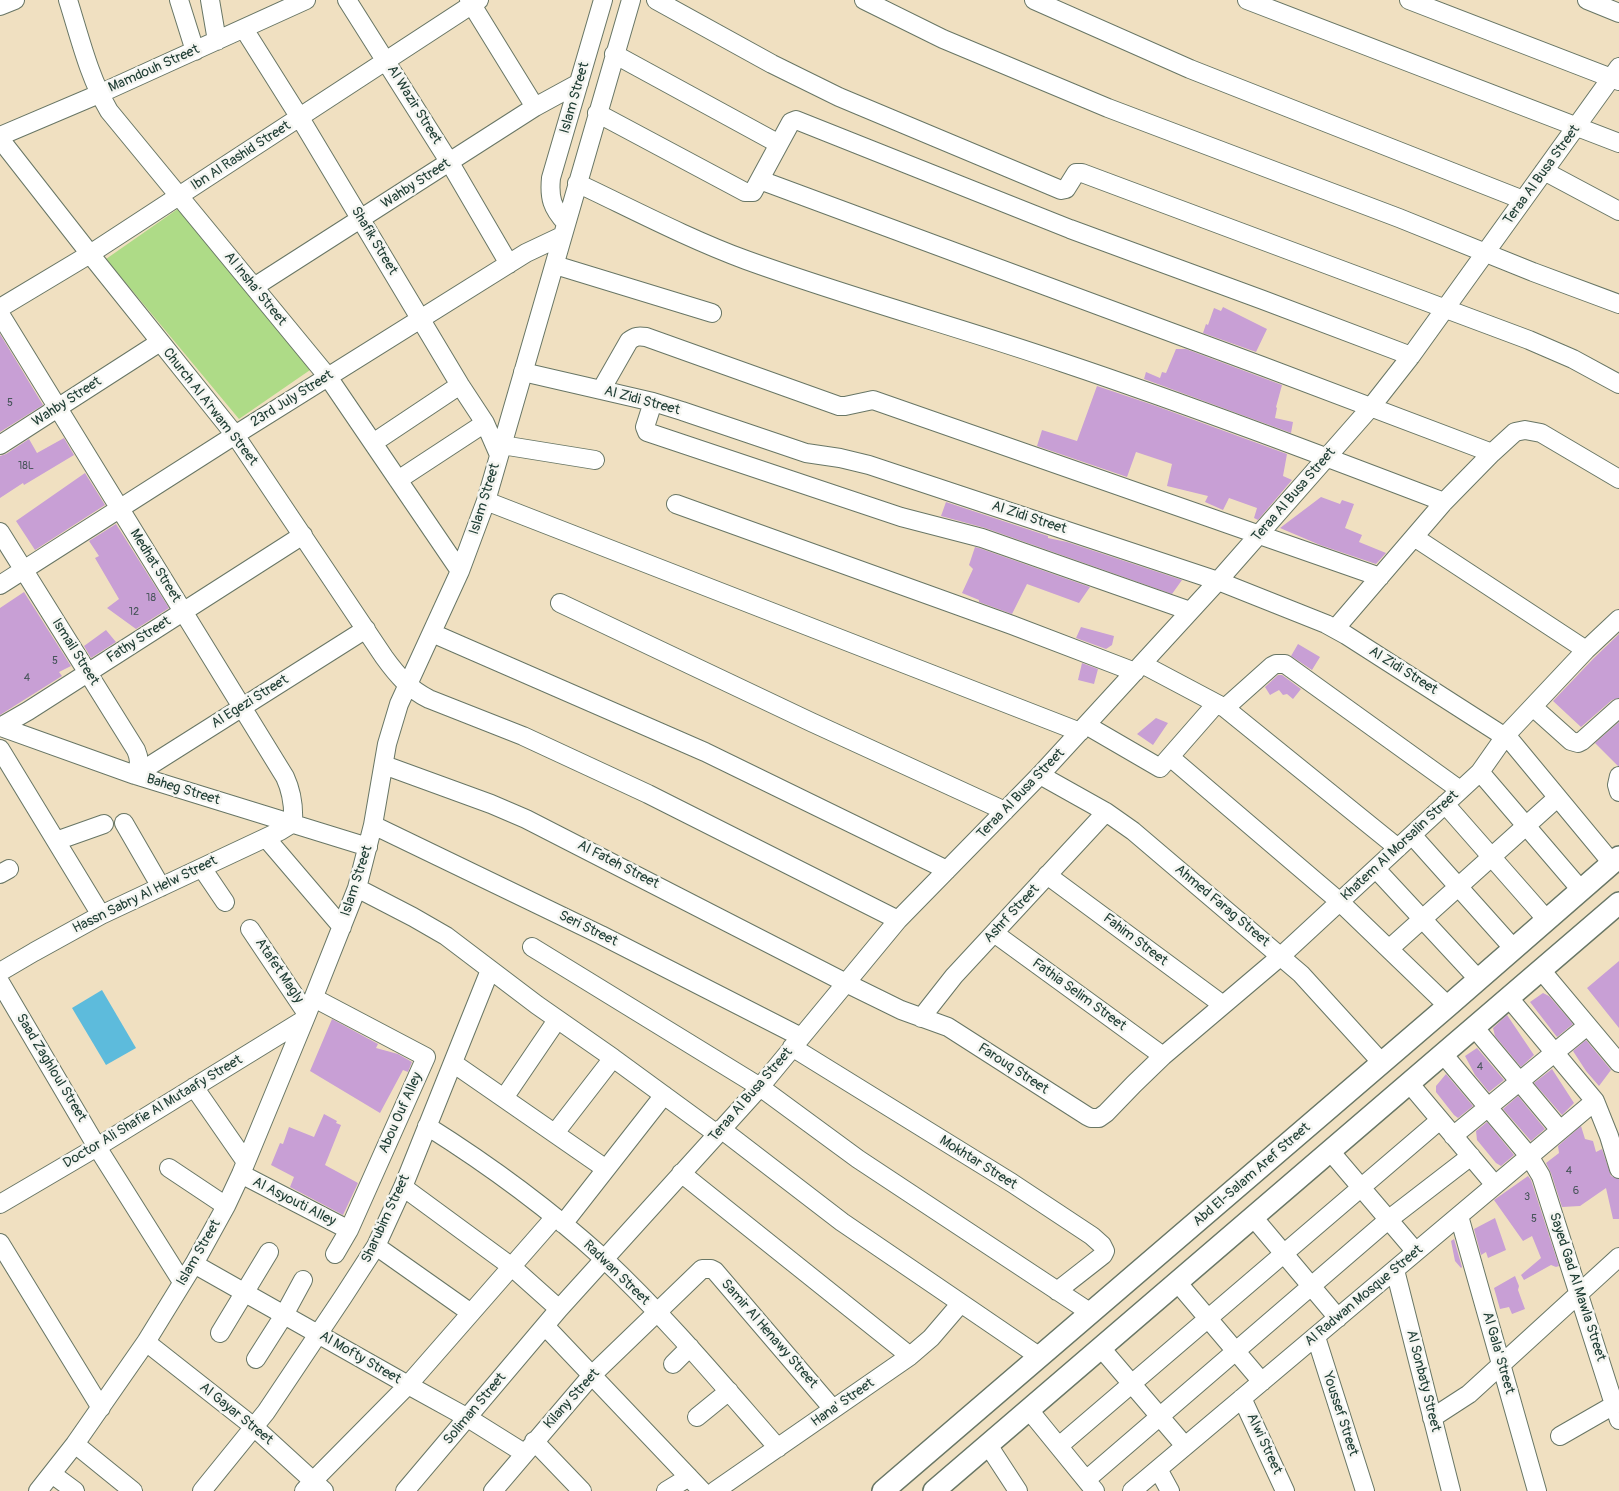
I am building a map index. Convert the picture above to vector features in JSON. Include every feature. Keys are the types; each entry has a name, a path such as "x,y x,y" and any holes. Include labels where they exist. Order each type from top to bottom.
{"main road":[{"name":"Abd El-Salam Aref Street","path":"883,1491 1479,980 1615,860"},
{"path":"1588,884 1596,884 1602,896 1619,903"},
{"path":"934,1491 1619,903"},
{"path":"1553,915 1565,911 1576,918 1579,923 1581,936"},
{"path":"951,1434 955,1446 959,1450 972,1454 983,1449"},
{"path":"906,1472 918,1476 922,1481 925,1491"}],"street":[{"path":"0,6 15,0"},
{"name":"Al Insha' Street","path":"68,0 92,77 109,111 328,377 460,571"},
{"path":"179,0 195,51"},
{"path":"210,0 217,41"},
{"name":"Mamdouh Street","path":"0,136 99,94 306,0"},
{"name":"Al Wazir Street","path":"347,0 450,163 509,264"},
{"name":"Islam Street","path":"564,230 550,190 551,178 604,0"},
{"name":"Islam Street","path":"38,1491 75,1444 146,1342 194,1264 226,1206 244,1168 342,927 368,847 392,724 406,685 460,571 486,500 630,0"},
{"path":"656,0 772,64 839,97 1060,190 1066,188 1073,175 1082,173 1446,307 1556,351 1619,384"},
{"path":"864,0 943,39 1099,105 1619,304"},
{"path":"1034,0 1181,65 1524,200"},
{"path":"1247,0 1619,143"},
{"path":"1409,0 1616,75"},
{"path":"1587,0 1619,13"},
{"path":"473,2 535,107"},
{"name":"Ibn Al Rashid Street","path":"0,308 90,254 300,118 473,2"},
{"name":"Shafik Street","path":"244,29 300,118 500,450"},
{"path":"614,54 779,144"},
{"name":"Teraa Al Busa Street","path":"545,1326 603,1258 760,1087 898,920 1083,729 1328,458 1411,356 1544,171 1616,75"},
{"name":"Wahby Street","path":"254,287 535,107 579,83"},
{"path":"597,113 745,192 753,192 791,122 796,120 1070,229 1411,356"},
{"name":"Church Al A'rwam Street","path":"0,140 235,435 399,678 406,685"},
{"path":"1544,171 1619,211"},
{"path":"760,180 1492,453"},
{"path":"577,183 744,259 827,288 1064,363 1444,502"},
{"name":"23rd July Street","path":"0,585 235,435 564,230"},
{"path":"554,265 712,313"},
{"name":"Medhat Street","path":"0,314 282,771 290,787 294,805 292,823"},
{"path":"601,390 630,341 634,337 646,337 839,406 873,400 1380,577"},
{"name":"Wahby Street","path":"0,445 160,342"},
{"name":"Al Zidi Street","path":"523,372 653,402 806,453 869,465 1218,581 1335,629 1506,736 1557,798 1615,860"},
{"path":"373,443 460,385"},
{"path":"653,402 645,428 647,432 901,517 982,538 1190,611"},
{"path":"398,480 485,423"},
{"path":"1335,629 1444,502 1515,432 1534,431 1548,436 1619,479"},
{"path":"500,450 595,460"},
{"path":"486,500 1083,729 1160,768 1220,706 1272,666 1285,664 1460,790"},
{"path":"676,504 1012,625 1138,668 1220,706 1398,848"},
{"name":"Ismail Street","path":"0,532 136,750 140,762 135,775"},
{"name":"Fathy Street","path":"0,727 303,535"},
{"path":"1414,537 1586,650"},
{"path":"560,603 811,722 1005,811"},
{"name":"Khatem Al Morsalin Street","path":"1163,1056 1281,956 1480,772 1506,736 1586,650 1619,620"},
{"name":"Al Egezi Street","path":"135,775 366,629"},
{"path":"432,633 705,752 947,870"},
{"path":"406,685 429,699 522,736 648,794 898,920"},
{"path":"1533,707 1574,743 1582,742 1619,708"},
{"name":"Baheg Street","path":"0,727 135,775 368,847"},
{"path":"0,749 101,915"},
{"path":"1170,757 1340,902 1448,1006"},
{"name":"Al Fateh Street","path":"384,765 491,804 526,819 846,983"},
{"path":"1480,772 1526,826 1588,884"},
{"name":"Ahmed Farag Street","path":"1040,775 1106,812 1133,831 1225,911 1281,956 1310,984 1382,1063"},
{"path":"1619,776 1617,785 1619,792"},
{"path":"1389,949 1557,798"},
{"path":"1445,804 1492,857 1553,915"},
{"name":"Ashrf Street","path":"921,1018 948,983 1106,812"},
{"path":"124,823 161,887"},
{"name":"Hassn Sabry Al Helw Street","path":"0,972 101,915 266,838 292,823"},
{"path":"56,841 104,824"},
{"name":"Seri Street","path":"373,825 601,935 797,1042"},
{"path":"1412,835 1514,949"},
{"path":"266,838 342,927"},
{"path":"202,868 225,902"},
{"path":"1376,868 1479,980"},
{"name":"Fahim Street","path":"1047,875 1223,1005"},
{"path":"356,888 439,932 557,1020 719,1132 842,1222 1040,1357"},
{"name":"Atafet Magly","path":"250,928 309,1010"},
{"name":"Fathia Selim Street","path":"994,933 1163,1056"},
{"path":"532,947 760,1087 858,1159 1092,1313"},
{"name":"Sharubim Street","path":"202,1491 254,1427 376,1246 403,1187 490,970"},
{"path":"1541,970 1619,1063"},
{"name":"Saad Zaghloul Street","path":"0,982 97,1147 182,1282"},
{"name":"Farouq Street","path":"846,983 901,1010 939,1023 956,1032 1091,1118 1099,1118 1106,1113 1163,1056"},
{"path":"1509,998 1595,1101 1609,1136 1619,1169"},
{"name":"Doctor Ali Shafie Al Mutaafy Street","path":"0,1204 194,1088 309,1010"},
{"name":"Abou Ouf Alley","path":"309,1010 426,1057 349,1230"},
{"path":"504,1098 557,1020"},
{"path":"1453,1136 1587,1026"},
{"path":"1474,1027 1560,1130"},
{"name":"Mokhtar Street","path":"797,1042 1102,1244 1105,1251 1103,1255 1058,1291"},
{"name":"Sayed Gad Al Mawla Street","path":"1443,1054 1536,1166 1616,1412"},
{"path":"555,1133 613,1058"},
{"path":"453,1063 606,1169"},
{"path":"1409,1083 1495,1186"},
{"path":"194,1088 244,1168"},
{"path":"313,1488 408,1385 512,1267 606,1169 664,1095"},
{"name":"Al Radwan Mosque Street","path":"1132,1491 1595,1101"},
{"path":"1059,1446 1440,1120"},
{"name":"Radwan Street","path":"427,1126 487,1166 559,1220 603,1258 690,1347 778,1448"},
{"path":"1330,1151 1416,1252"},
{"path":"1029,1410 1091,1485 1159,1416 1388,1220 1470,1156"},
{"path":"169,1168 226,1206"},
{"name":"Al Asyouti Alley","path":"244,1168 349,1230 335,1254"},
{"path":"681,1173 910,1356"},
{"path":"403,1187 512,1267 559,1309"},
{"name":"Al Gala' Street","path":"1459,1216 1537,1491"},
{"path":"1253,1217 1338,1318"},
{"path":"376,1246 471,1313"},
{"path":"1,1249 101,1408"},
{"path":"220,1333 269,1252"},
{"path":"1432,1418 1469,1394 1619,1257"},
{"name":"Al Mofty Street","path":"194,1264 468,1418 529,1447 582,1491"},
{"name":"Samir Al Henawy Street","path":"657,1312 702,1269 715,1271 833,1409"},
{"name":"Al Sonbaty Street","path":"1395,1270 1451,1491"},
{"path":"256,1359 284,1315 303,1280"},
{"path":"1177,1282 1262,1382"},
{"name":"Hana' Street","path":"715,1491 910,1356 931,1338 961,1303"},
{"name":"Kilany Street","path":"493,1491 592,1375 657,1312"},
{"path":"545,1326 702,1491"},
{"name":"Soliman Street","path":"405,1491 545,1326"},
{"name":"Youssef Street","path":"1316,1337 1365,1491"},
{"name":"Al Gayar Street","path":"146,1342 254,1427 313,1488"},
{"path":"673,1364 690,1347"},
{"path":"1101,1348 1185,1446"},
{"path":"697,1417 729,1392"},
{"name":"Alwi Street","path":"1242,1398 1285,1491"},
{"path":"1560,1436 1616,1412"},
{"path":"75,1444 133,1491"},
{"path":"983,1449 1018,1491"},
{"path":"1158,1469 1170,1491"},
{"path":"52,1474 75,1491"},
{"path":"666,1491 688,1477"}],"green space":[{"path":"182,206 313,368 239,419 106,259"}],"water":[{"path":"102,990 136,1048 106,1065 72,1008"}],"building":[{"path":"1223,307 1267,329 1256,352 1203,333 1214,308 1221,311"},
{"path":"0,334 43,405 0,432"},
{"path":"1176,349 1186,349 1282,385 1275,418 1293,422 1291,433 1144,379 1146,372 1160,378 1162,372 1166,373"},
{"path":"1097,386 1287,454 1283,476 1292,480 1258,520 1254,518 1257,508 1229,498 1223,510 1205,502 1208,496 1167,486 1172,464 1136,452 1127,477 1037,446 1042,430 1077,441"},
{"path":"64,438 74,455 0,498 0,456 29,439 37,453"},
{"path":"85,473 105,505 35,550 16,521"},
{"path":"1321,497 1340,504 1342,500 1354,504 1345,528 1362,535 1359,542 1386,553 1376,564 1320,545 1280,528"},
{"path":"946,502 1048,536 1048,538 1067,542 1182,580 1172,594 985,528 941,516"},
{"path":"116,524 169,608 136,629 107,608 119,599 95,558 99,556 89,541"},
{"path":"975,547 1090,587 1079,603 1027,584 1012,614 979,602 979,600 962,593 973,569 969,565"},
{"path":"24,592 71,666 59,672 62,676 0,715 0,608"},
{"path":"1081,627 1114,636 1112,645 1106,649 1076,638"},
{"path":"106,630 116,642 91,658 84,646"},
{"path":"1619,634 1619,698 1612,700 1581,727 1553,701"},
{"path":"1298,644 1320,657 1312,670 1291,656"},
{"path":"1082,663 1098,669 1094,684 1078,680"},
{"path":"1278,675 1282,675 1301,689 1293,699 1287,694 1283,695 1279,690 1270,695 1265,687"},
{"path":"1156,718 1168,723 1153,745 1137,734"},
{"path":"1619,722 1619,766 1618,766 1595,743"},
{"path":"1619,961 1619,1028 1587,988"},
{"path":"1543,993 1549,996 1573,1024 1557,1037 1530,1002"},
{"path":"1507,1015 1534,1055 1521,1067 1495,1036 1493,1028"},
{"path":"332,1019 378,1044 376,1048 398,1054 412,1062 408,1072 403,1070 380,1113 310,1071"},
{"path":"1586,1040 1611,1070 1599,1086 1573,1051"},
{"path":"1477,1048 1504,1080 1489,1092 1475,1075 1465,1056"},
{"path":"1552,1069 1574,1103 1562,1115 1534,1083"},
{"path":"1446,1074 1473,1106 1458,1118 1436,1092 1436,1086"},
{"path":"1518,1096 1545,1129 1531,1141 1503,1109"},
{"path":"324,1114 341,1125 325,1165 358,1183 343,1215 290,1187 294,1177 271,1165 280,1143 283,1144 289,1127 314,1137"},
{"path":"1487,1122 1514,1155 1501,1166 1496,1163 1477,1140 1476,1131"},
{"path":"1581,1126 1585,1139 1593,1141 1596,1152 1602,1149 1611,1176 1619,1179 1619,1219 1613,1219 1606,1188 1580,1206 1562,1207 1546,1163 1559,1153 1558,1146"},
{"path":"1528,1176 1531,1180 1559,1266 1551,1265 1524,1280 1521,1275 1541,1258 1532,1236 1523,1241 1494,1200"},
{"path":"1495,1218 1506,1250 1488,1258 1486,1252 1481,1255 1474,1229"},
{"path":"1454,1239 1461,1268 1455,1261 1451,1241"},
{"path":"1515,1276 1525,1309 1512,1314 1509,1307 1500,1309 1494,1288"}]}
